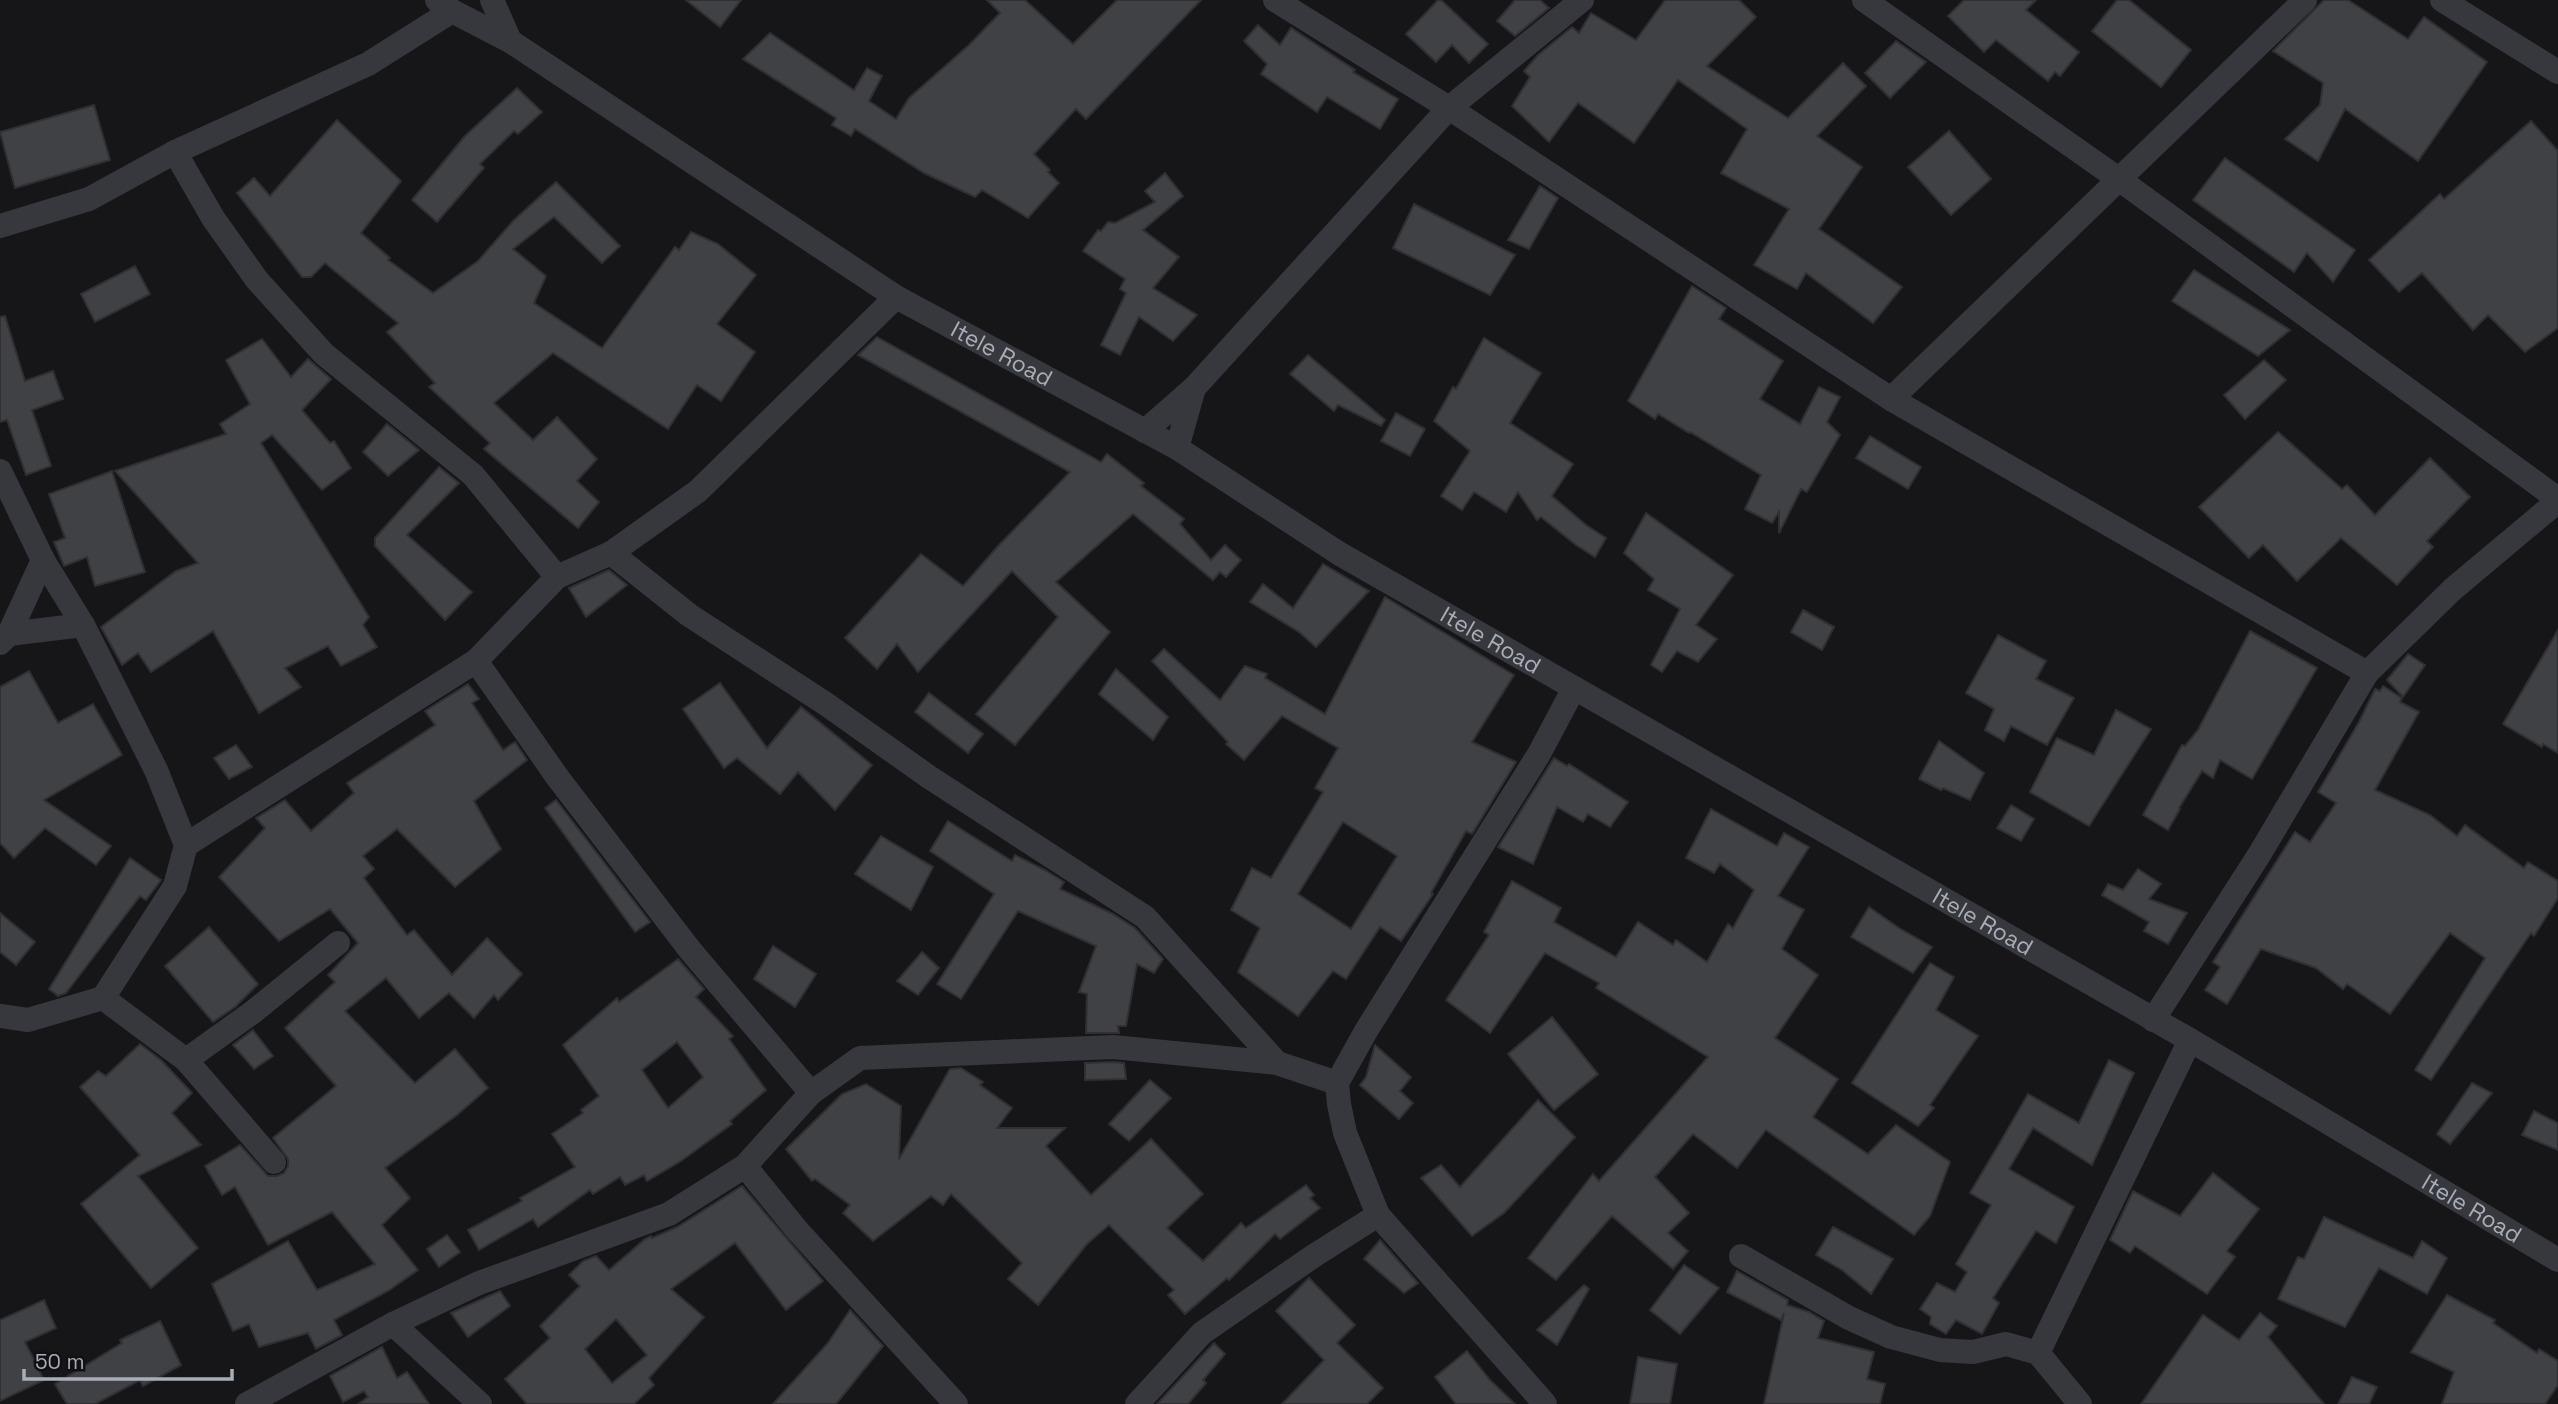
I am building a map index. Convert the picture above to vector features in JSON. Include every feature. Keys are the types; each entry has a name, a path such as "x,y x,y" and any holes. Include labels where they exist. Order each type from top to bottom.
{"street":[{"path":"492,0 510,41"},
{"path":"1275,0 1449,108 1891,399 2367,673"},
{"path":"1145,431 1194,388 1449,108 1582,0"},
{"path":"1864,0 2120,180 2558,500 2453,589 2367,673 2259,855 2153,1020"},
{"path":"1891,399 2305,0"},
{"path":"2442,0 2558,72"},
{"path":"0,226 89,199 175,152 368,64 444,5"},
{"name":"Itele Road","path":"444,5 510,41 896,297 1177,448 1340,554 2190,1040 2558,1260"},
{"path":"175,152 213,218 257,280 324,354 473,475 557,577"},
{"path":"186,845 476,661 557,577 611,553 698,491 896,297"},
{"path":"1177,448 1194,388"},
{"path":"0,471 43,559 83,625 156,771 186,845 175,886 103,998 28,1020 0,1016"},
{"path":"611,553 689,615 826,704 929,777 1145,917 1277,1063"},
{"path":"5,639 43,559"},
{"path":"5,639 83,625"},
{"path":"476,661 558,778 690,950 811,1093"},
{"path":"1545,1404 1378,1215 1345,1133 1337,1083 1366,1031 1539,754 1574,688"},
{"path":"186,1060 253,1012 338,943"},
{"path":"103,998 186,1060 274,1162"},
{"path":"2038,1353 2190,1040"},
{"path":"247,1404 393,1324 480,1283 669,1214 745,1166 811,1093 860,1058 1113,1047 1277,1063 1337,1083"},
{"path":"745,1166 797,1230 956,1404"},
{"path":"1137,1404 1202,1334 1312,1257 1378,1215"},
{"path":"1741,1256 1849,1318 1891,1337 1940,1350 1973,1352 2006,1344 2038,1353 2080,1404"},
{"path":"393,1324 480,1404"}],"building":[{"path":"686,0 741,0 720,27"},
{"path":"987,0 1025,0 1073,44 1117,0 1201,0 1086,119 1076,109 1034,154 1059,183 1028,218 982,190 975,197 924,173 855,129 851,136 832,125 836,118 743,59 770,33 854,90 867,68 882,76 869,101 896,119 909,98 969,45 1000,13"},
{"path":"1438,0 1488,44 1469,63 1452,45 1436,62 1406,34"},
{"path":"1515,0 1540,0 1549,8 1515,36 1497,21"},
{"path":"1665,0 1739,0 1756,17 1707,66 1788,118 1843,63 1866,86 1817,136 1862,167 1819,229 1902,287 1873,323 1806,273 1797,289 1754,265 1789,209 1721,173 1747,129 1678,80 1634,143 1578,103 1549,142 1512,106 1530,77 1524,71 1538,55 1572,27 1579,33 1591,13 1636,40"},
{"path":"1964,0 2036,0 2026,10 2079,52 2060,76 2055,72 2048,81 1996,40 1984,52 1948,16"},
{"path":"2117,0 2129,0 2191,50 2161,87 2092,31"},
{"path":"2324,0 2348,0 2408,39 2424,17 2487,62 2418,161 2345,109 2318,161 2285,139 2320,105 2323,83 2273,51"},
{"path":"1258,25 1280,45 1291,28 1355,70 1353,72 1398,99 1380,129 1327,97 1317,112 1261,74 1267,64 1244,41"},
{"path":"1896,41 1926,62 1890,98 1865,73"},
{"path":"517,88 542,112 518,134 514,131 480,164 484,168 437,222 412,200 465,136"},
{"path":"94,105 110,160 15,188 0,132"},
{"path":"337,120 401,181 361,233 390,258 388,260 433,293 478,261 513,221 556,182 620,246 602,263 554,217 513,249 546,276 534,303 602,348 675,247 679,250 691,232 718,244 756,275 717,324 755,352 721,401 697,385 668,429 553,353 494,403 533,440 557,417 597,459 577,481 599,502 578,528 484,449 490,443 429,387 435,383 387,332 398,323 325,263 311,277 302,277 237,193 254,178 270,196"},
{"path":"2531,121 2558,151 2558,328 2525,352 2488,315 2473,330 2422,273 2399,292 2369,260 2440,194 2444,199"},
{"path":"1949,131 1991,179 1951,215 1908,167"},
{"path":"2225,158 2355,250 2333,282 2307,253 2294,272 2193,200"},
{"path":"1165,173 1183,196 1143,230 1179,257 1153,288 1197,315 1173,341 1139,317 1120,355 1101,345 1126,293 1120,289 1125,279 1083,251 1098,230 1101,231 1108,222 1115,223 1155,202 1145,191"},
{"path":"1540,186 1558,198 1529,249 1508,240"},
{"path":"1414,204 1515,255 1490,295 1393,248"},
{"path":"135,266 150,294 95,322 81,294"},
{"path":"2194,270 2290,330 2258,356 2172,301"},
{"path":"1692,286 1726,308 1719,319 1783,361 1760,399 1800,424 1819,387 1840,397 1827,422 1840,435 1807,492 1801,489 1779,533 1779,512 1772,523 1745,509 1761,475 1658,414 1655,419 1628,401"},
{"path":"5,316 25,381 53,371 63,399 32,410 51,466 26,475 7,420 0,422 0,317"},
{"path":"877,337 1101,462 1107,454 1144,483 1141,486 1184,519 1180,524 1211,560 1225,545 1241,560 1226,577 1220,572 1213,580 1133,514 1056,582 1110,632 1015,745 976,714 1058,617 1012,571 918,672 897,644 877,669 845,638 921,554 963,586 1070,472 858,355"},
{"path":"1484,338 1541,373 1510,423 1573,464 1552,496 1606,538 1595,557 1541,517 1537,520 1518,492 1506,512 1474,492 1462,510 1441,496 1470,451 1434,421 1453,387 1456,389"},
{"path":"262,339 291,377 308,359 331,379 302,410 330,443 334,441 351,468 322,490 272,435 261,443 369,617 363,625 377,647 341,666 328,646 285,668 301,687 259,713 213,631 151,672 138,653 122,665 101,627 176,571 198,563 115,471 226,434 220,424 250,404 226,360"},
{"path":"1308,355 1385,420 1381,426 1338,405 1334,411 1290,374"},
{"path":"2264,360 2286,380 2245,419 2224,395"},
{"path":"1396,413 1425,429 1410,456 1381,441"},
{"path":"387,424 419,450 388,476 363,452"},
{"path":"2278,432 2342,489 2347,485 2375,515 2430,458 2470,497 2427,541 2433,547 2397,585 2341,538 2297,581 2263,545 2249,558 2199,507"},
{"path":"1870,436 1921,467 1908,489 1856,458"},
{"path":"439,467 459,483 407,535 472,592 445,620 375,546 375,538"},
{"path":"112,471 145,572 95,586 87,557 64,566 54,542 65,538 49,494"},
{"path":"1646,513 1733,575 1696,625 1717,639 1698,662 1677,651 1662,672 1651,665 1680,609 1648,590 1654,579 1624,553"},
{"path":"1323,564 1369,591 1316,647 1299,632 1250,602 1263,584 1293,608"},
{"path":"609,570 627,585 586,617 569,588"},
{"path":"1385,597 1514,675 1472,742 1516,762 1472,834 1466,831 1431,893 1433,894 1401,941 1380,927 1346,979 1333,971 1298,1016 1238,972 1260,928 1231,910 1252,868 1271,878 1323,792 1315,788 1338,748 1282,716 1244,760 1226,744 1228,742 1152,661 1164,649 1220,700 1245,666 1267,674 1265,678 1325,714","holes":["1343,822 1397,856 1351,929 1298,894"]},
{"path":"1803,610 1834,627 1822,650 1791,632"},
{"path":"2558,630 2558,753 2543,744 2542,747 2503,724"},
{"path":"2250,631 2317,668 2252,779 2220,760 2213,778 2202,771 2168,830 2143,815 2182,745 2185,746 2198,730"},
{"path":"1998,635 2046,661 2036,679 2074,698 2047,745 2011,726 2004,741 1985,730 1994,709 1966,693"},
{"path":"2408,654 2425,665 2403,697 2387,680"},
{"path":"1116,669 1168,717 1153,740 1099,694"},
{"path":"29,671 58,723 93,704 122,755 44,800 111,846 96,865 45,828 14,858 0,843 0,687"},
{"path":"720,683 767,748 801,707 872,765 835,810 798,772 780,794 737,758 724,768 683,709"},
{"path":"468,684 479,699 472,703 503,750 515,742 527,760 474,801 501,849 455,887 397,829 363,856 374,869 364,878 407,935 414,930 452,975 487,938 522,974 498,1000 494,995 474,1018 449,993 419,1018 386,978 345,1011 415,1083 455,1049 488,1088 457,1115 385,1168 410,1198 382,1225 418,1270 388,1291 334,1320 342,1335 316,1349 308,1333 259,1347 249,1324 233,1331 212,1284 288,1241 317,1290 375,1264 332,1212 268,1245 235,1187 222,1195 205,1166 240,1145 268,1176 284,1173 288,1159 273,1138 336,1086 285,1028 335,982 328,975 358,943 330,909 279,941 219,877 265,828 256,818 285,800 311,831 354,793 347,783 435,725 425,711"},
{"path":"2383,686 2402,698 2400,702 2419,712 2375,790 2430,815 2457,836 2465,825 2524,868 2528,862 2558,881 2558,898 2534,936 2531,933 2431,1080 2415,1070 2485,958 2450,933 2390,1014 2347,984 2343,989 2316,968 2261,949 2227,1004 2205,990 2220,967 2213,962 2295,832 2310,842 2336,803 2318,792 2375,689 2380,691"},
{"path":"929,693 983,734 968,753 915,712"},
{"path":"2116,710 2151,729 2089,826 2030,792 2057,738 2094,755"},
{"path":"1939,741 1984,773 1970,800 1919,779"},
{"path":"236,745 252,767 229,779 214,758"},
{"path":"1554,758 1567,766 1569,764 1628,802 1610,827 1588,814 1583,822 1557,807 1533,864 1498,847"},
{"path":"556,800 650,922 635,932 545,808"},
{"path":"2011,805 2034,819 2021,841 1997,828"},
{"path":"1711,809 1777,846 1784,833 1809,847 1778,896 1804,910 1782,949 1818,975 1775,1038 1838,1079 1813,1117 1868,1154 1896,1125 1950,1162 1930,1216 1914,1235 1766,1130 1737,1168 1693,1134 1655,1177 1689,1213 1668,1233 1688,1251 1673,1269 1612,1216 1556,1280 1528,1258 1593,1174 1599,1181 1708,1057 1596,988 1599,983 1545,953 1490,1033 1446,1000 1489,935 1484,932 1512,881 1561,908 1554,922 1616,957 1638,922 1673,945 1676,940 1707,962 1728,924 1733,928 1754,890 1720,864 1714,873 1686,858"},
{"path":"948,821 1012,861 1015,855 1064,882 1060,889 1113,914 1135,928 1163,959 1154,973 1137,964 1126,1026 1118,1026 1119,1033 1086,1033 1087,994 1079,992 1096,946 1018,911 961,999 937,984 994,894 930,851"},
{"path":"881,836 933,867 911,910 855,874"},
{"path":"130,858 161,880 146,900 140,896 66,993 58,996 49,989"},
{"path":"2138,869 2161,884 2149,899 2187,913 2168,944 2144,931 2149,922 2102,895 2108,884 2123,890"},
{"path":"1869,907 1932,947 1913,973 1851,937"},
{"path":"0,913 35,942 16,965 0,952"},
{"path":"209,927 258,984 235,1007 213,1022 165,966"},
{"path":"773,946 816,974 795,1007 754,979"},
{"path":"922,952 939,968 918,995 897,981"},
{"path":"678,959 704,989 696,997 733,1036 729,1039 766,1090 730,1121 732,1124 681,1161 647,1181 644,1175 625,1185 620,1177 593,1194 590,1190 538,1227 533,1219 479,1250 468,1230 522,1201 520,1198 575,1167 552,1134 583,1113 581,1110 599,1096 563,1045 617,998 619,1002","holes":["677,1042 703,1077 668,1108 642,1070"]},
{"path":"1930,963 1954,977 1936,1010 1978,1036 1930,1105 1934,1108 1918,1126 1852,1083"},
{"path":"1552,1017 1598,1074 1554,1110 1508,1054"},
{"path":"253,1030 273,1056 254,1069 233,1045"},
{"path":"140,1044 161,1060 192,1093 172,1113 201,1145 138,1176 198,1248 151,1288 81,1204 140,1155 80,1087 98,1071 106,1076"},
{"path":"1375,1045 1411,1077 1400,1091 1413,1103 1399,1119 1360,1085 1366,1077"},
{"path":"2109,1060 2134,1073 2092,1165 2033,1128 2009,1169 2074,1207 2056,1243 2036,1231 1993,1298 1999,1303 1982,1334 1956,1320 1946,1334 1930,1324 1931,1317 1920,1309 1937,1283 1955,1292 1967,1272 1956,1264 1991,1205 1970,1193 2028,1094 2079,1123"},
{"path":"1085,1063 1124,1063 1126,1079 1085,1080"},
{"path":"961,1068 983,1082 980,1085 1012,1108 997,1128 1065,1128 1046,1146 1091,1195 1151,1139 1203,1194 1167,1228 1203,1261 1241,1223 1246,1228 1306,1185 1314,1195 1310,1198 1320,1208 1280,1239 1275,1234 1229,1280 1227,1278 1185,1314 1168,1295 1174,1290 1109,1225 1087,1244 1038,1305 1008,1279 1022,1263 951,1194 943,1205 931,1196 873,1241 843,1213 850,1205 815,1179 812,1181 786,1149 842,1094 866,1084 901,1106 899,1159 950,1069"},
{"path":"1150,1080 1171,1098 1129,1141 1109,1124"},
{"path":"2472,1083 2492,1093 2450,1144 2437,1134"},
{"path":"1538,1100 1575,1137 1504,1213 1472,1236 1421,1178 1441,1165 1460,1187"},
{"path":"2534,1111 2558,1123 2558,1150 2522,1135"},
{"path":"2213,1173 2259,1209 2227,1251 2235,1257 2207,1294 2135,1246 2130,1253 2110,1240 2133,1191 2180,1216"},
{"path":"742,1186 823,1281 786,1310 735,1243 671,1289 704,1317 649,1378 654,1385 634,1404 527,1404 505,1379 550,1338 540,1326 580,1286 569,1275 583,1261 596,1256 609,1270 645,1239 677,1227","holes":["616,1319 647,1355 612,1383 585,1349"]},
{"path":"2324,1217 2413,1258 2422,1241 2447,1258 2427,1294 2379,1268 2345,1327 2278,1299 2298,1257 2304,1259"},
{"path":"1833,1227 1893,1259 1871,1294 1842,1270 1816,1255"},
{"path":"447,1235 460,1252 439,1267 427,1249"},
{"path":"1380,1240 1418,1283 1404,1293 1364,1259"},
{"path":"1684,1265 1719,1288 1680,1334 1650,1310"},
{"path":"1737,1271 1788,1300 1787,1305 1809,1312 1824,1321 1818,1338 1874,1352 1867,1379 1885,1384 1880,1404 1764,1404 1784,1313 1781,1320 1727,1292"},
{"path":"1309,1278 1355,1325 1337,1343 1383,1388 1367,1404 1282,1404 1324,1360 1276,1311"},
{"path":"1584,1285 1589,1289 1557,1345 1537,1330"},
{"path":"500,1291 510,1306 468,1337 451,1313"},
{"path":"2447,1295 2495,1320 2493,1323 2537,1353 2539,1349 2558,1361 2558,1385 2545,1404 2442,1404 2454,1372 2411,1352"},
{"path":"44,1300 56,1328 25,1342 44,1380 0,1401 0,1320"},
{"path":"850,1310 883,1346 836,1404 773,1404 828,1343"},
{"path":"2260,1313 2277,1326 2268,1337 2324,1404 2141,1404 2203,1315 2239,1340"},
{"path":"160,1321 181,1365 143,1386 140,1380 95,1404 67,1404 55,1384 122,1343 120,1340"},
{"path":"1214,1343 1225,1354 1203,1380 1206,1383 1188,1404 1157,1404"},
{"path":"382,1347 397,1378 407,1372 429,1404 358,1404 368,1397 364,1391 343,1402 330,1376"},
{"path":"1467,1351 1490,1380 1515,1404 1456,1404 1435,1377"},
{"path":"1638,1357 1677,1364 1670,1404 1630,1404"},
{"path":"2352,1377 2377,1387 2369,1404 2338,1404"}]}
